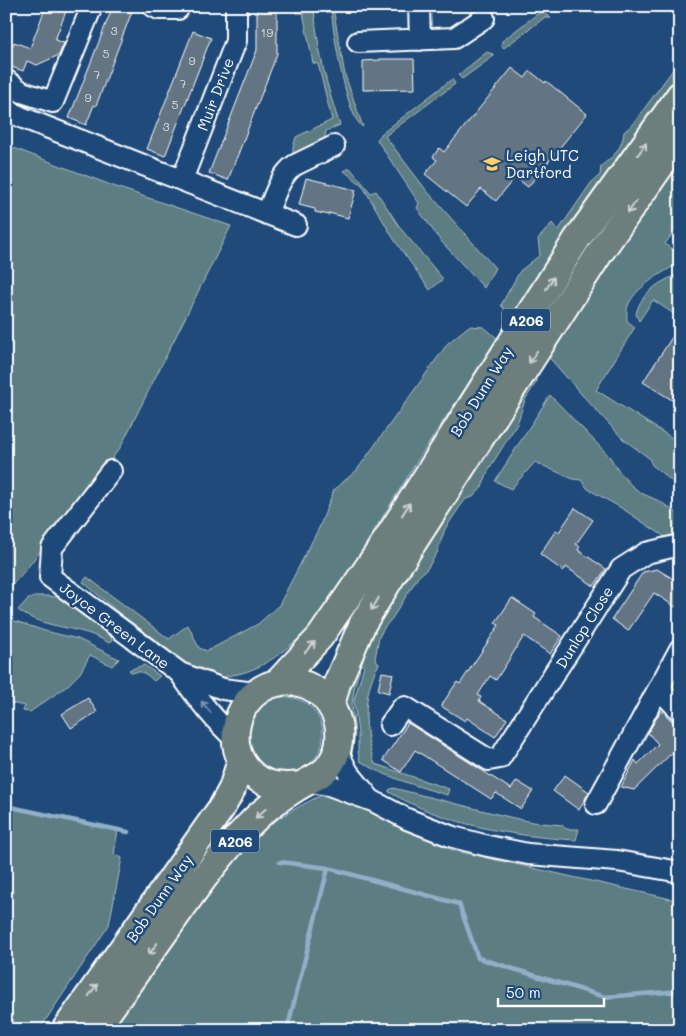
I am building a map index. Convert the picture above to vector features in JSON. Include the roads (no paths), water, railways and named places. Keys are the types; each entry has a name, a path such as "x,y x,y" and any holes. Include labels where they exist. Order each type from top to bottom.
{"main road":[{"name":"Bob Dunn Way","path":"266,688 320,637 374,558 577,239 680,95"},
{"name":"Bob Dunn Way","path":"331,705 337,683 363,623 601,251 680,138"},
{"path":"293,682 308,686 321,694 331,705 337,716 340,727 340,739 331,764 322,774 305,784 284,787 266,783 252,773 238,749 236,722 243,706 266,688 293,682"},
{"name":"Bob Dunn Way","path":"65,1030 222,808 232,789 238,749"},
{"name":"Bob Dunn Way","path":"95,1030 206,875 249,824 274,802 305,784"}],"street":[{"path":"6,80 22,92 53,102 92,6"},
{"path":"153,6 159,9 178,8"},
{"name":"Muir Drive","path":"182,180 236,41 236,6"},
{"path":"419,6 420,40"},
{"path":"358,42 454,38 484,18"},
{"path":"6,109 296,225"},
{"path":"267,214 289,169 334,146"},
{"name":"Joyce Green Lane","path":"111,471 52,548 50,577 180,673 223,689 266,688"},
{"name":"Dunlop Close","path":"390,725 402,708 405,707 489,760 500,758 621,569 646,553 680,545"},
{"path":"596,804 680,649"},
{"name":"Joyce Green Lane","path":"180,673 238,749"},
{"path":"662,684 663,693 680,711"},
{"path":"337,750 348,772 373,801"},
{"path":"305,784 329,785 373,801 406,819 453,837 488,846 528,854 617,861 680,872"}],"waterway":[{"path":"6,806 128,832"},
{"path":"280,862 328,868 459,904 478,958 605,997 680,991"},
{"path":"287,1030 328,868"}],"place":[{"name":"Leigh UTC Dartford","path":"492,164"}]}
